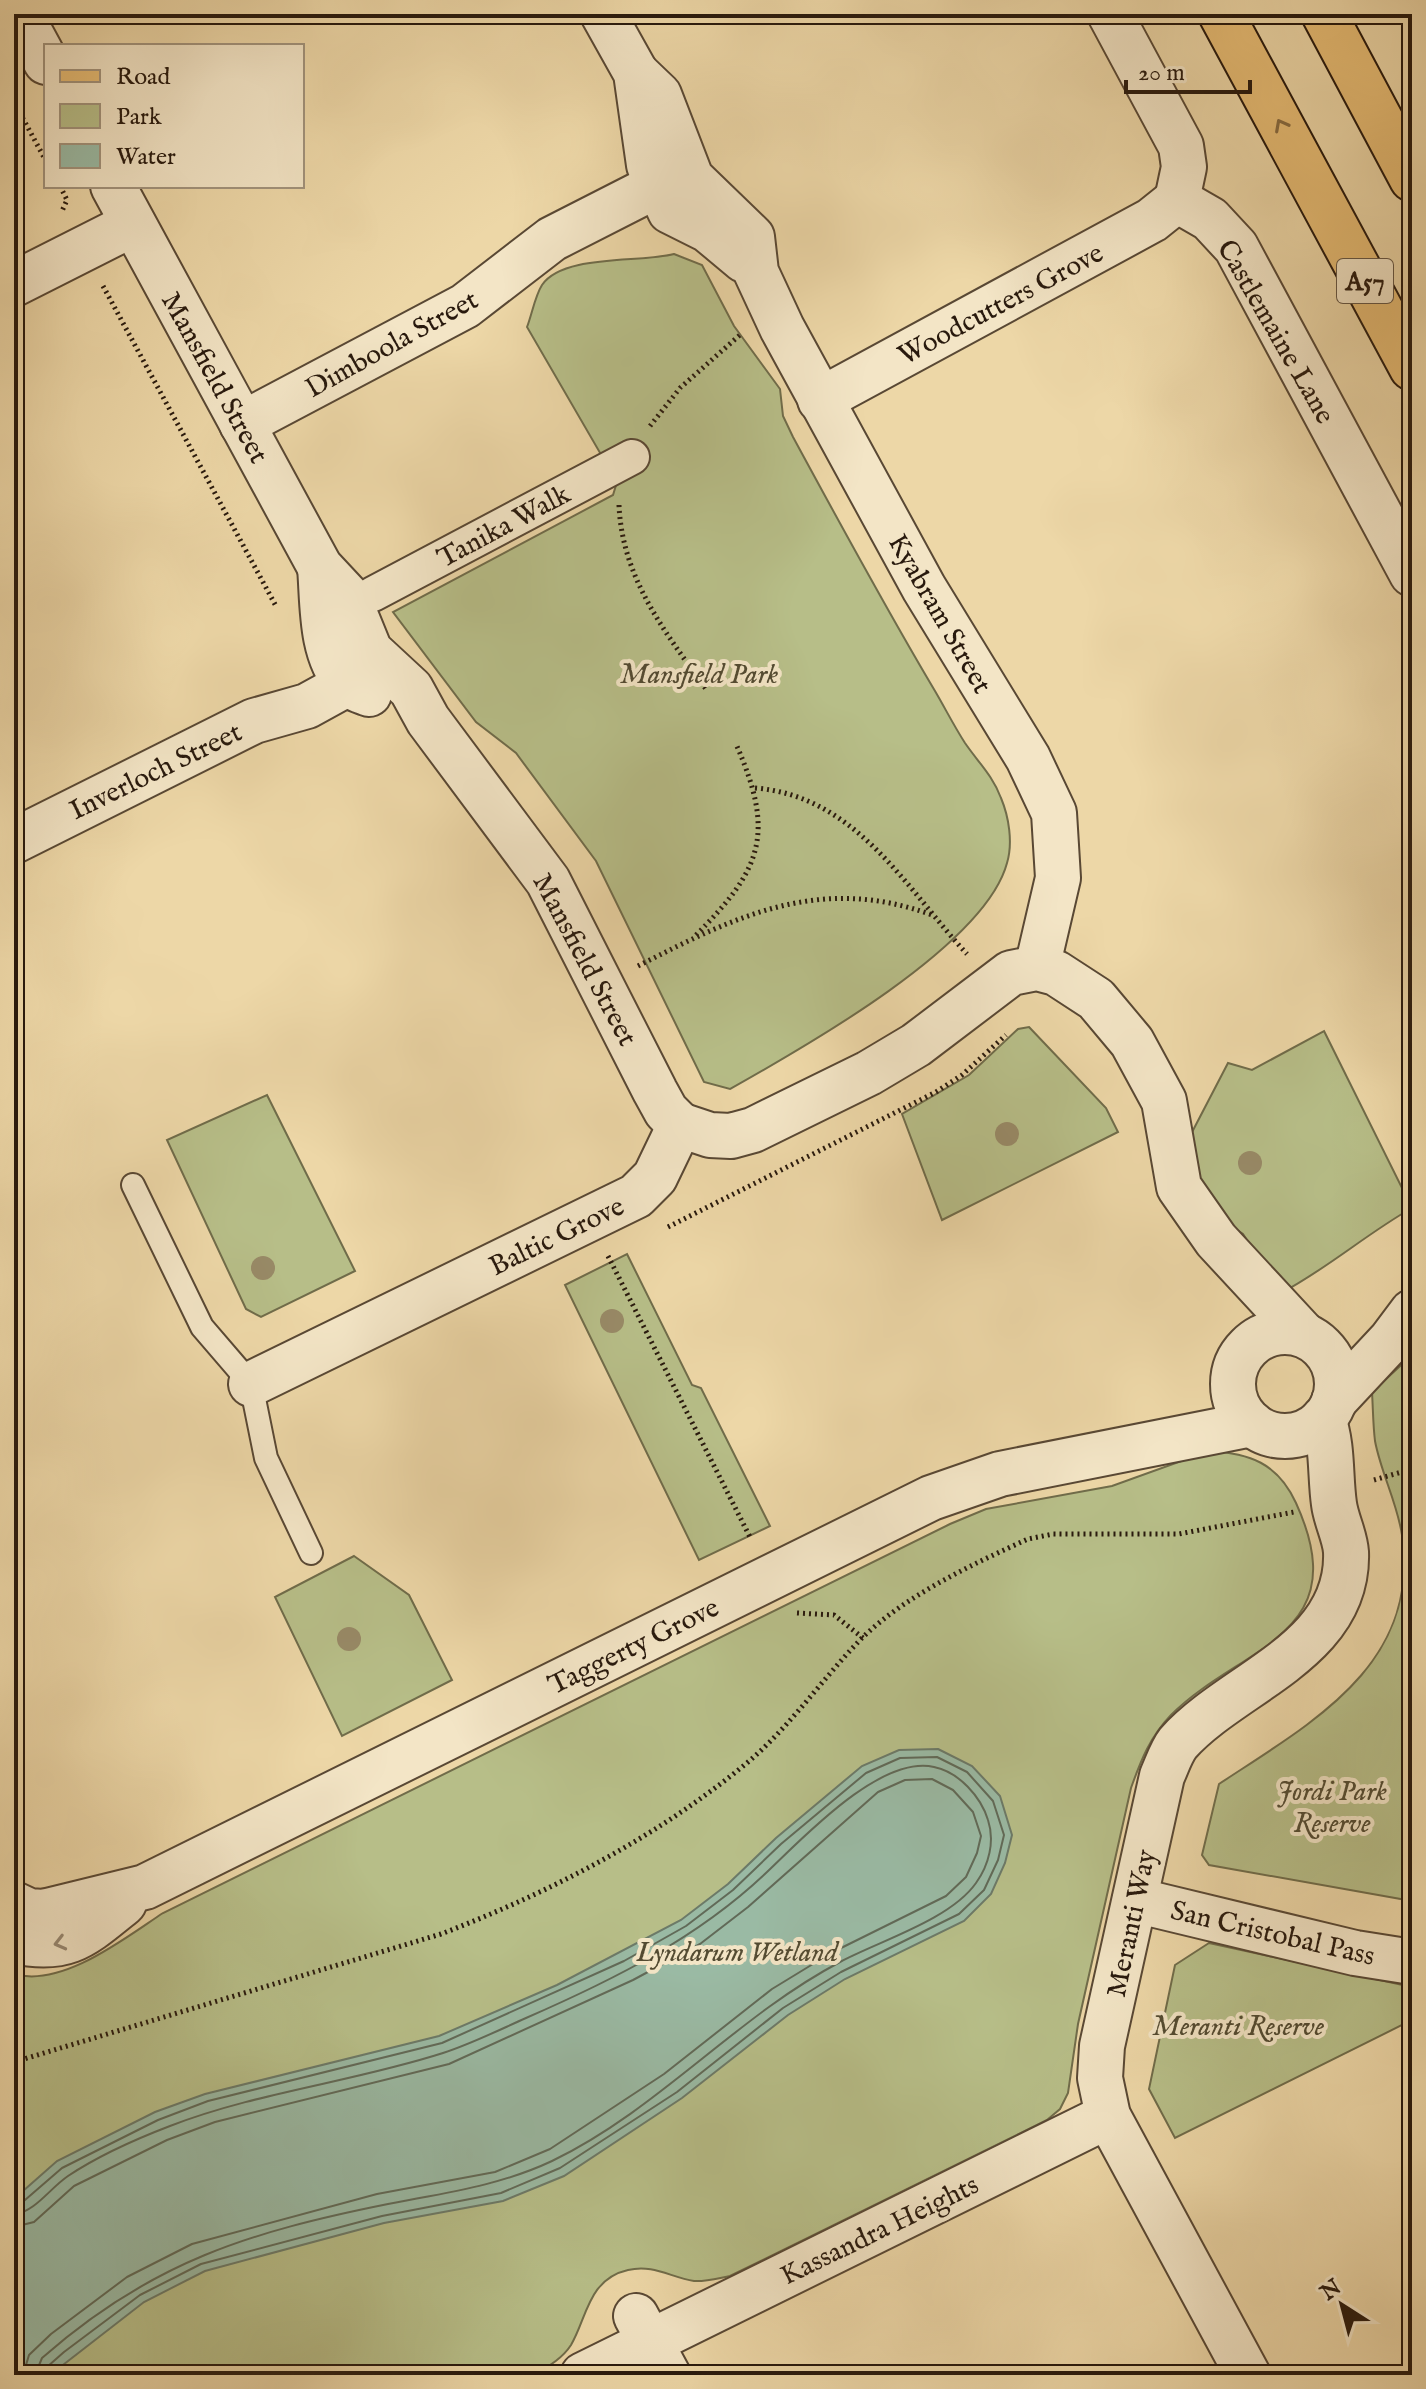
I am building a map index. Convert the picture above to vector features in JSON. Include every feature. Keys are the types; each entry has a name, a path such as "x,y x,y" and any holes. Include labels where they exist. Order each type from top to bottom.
{"main road":[{"name":"A57","path":"1221,14 1412,368"},
{"path":"1324,14 1412,179"}],"street":[{"path":"20,14 44,58"},
{"path":"603,14 636,73 649,165 672,192"},
{"path":"1110,14 1181,146 1184,167 1177,200"},
{"name":"Mansfield Street","path":"114,188 320,567 326,636 350,665 411,689 428,720 548,881 655,1091 666,1111 680,1125"},
{"name":"Dimboola Street","path":"242,424 465,306 526,256 574,230 672,192"},
{"name":"Kyabram Street","path":"672,192 708,230 756,272 820,400 924,588 1028,758 1054,813 1058,878 1037,968"},
{"name":"Woodcutters Grove","path":"820,400 1152,220 1177,200"},
{"name":"Castlemaine Lane","path":"1177,200 1210,219 1236,247 1412,574"},
{"path":"14,284 133,224"},
{"name":"Tanika Walk","path":"373,594 632,457"},
{"name":"Inverloch Street","path":"14,841 254,721 295,684 350,665"},
{"path":"680,1125 710,1135 731,1136 753,1130 869,1073 916,1045 1011,973 1037,968 1065,977 1096,999 1132,1042 1164,1101 1179,1187 1216,1240 1234,1277 1242,1323 1235,1401 1260,1429 1298,1434 1328,1410 1391,1340 1412,1310"},
{"name":"Baltic Grove","path":"251,1384 636,1196 655,1177 680,1125"},
{"path":"1216,1240 1311,1338 1335,1369 1328,1410"},
{"path":"1236,1366 1259,1338 1290,1331 1311,1338 1382,1327 1412,1310"},
{"name":"Taggerty Grove","path":"1136,1446 1215,1393 1236,1366"},
{"name":"Meranti Way","path":"1248,2375 1108,2116 1100,2078 1102,2046 1162,1776 1176,1746 1199,1722 1306,1642 1339,1597 1346,1552 1331,1504 1328,1410"},
{"name":"Taggerty Grove","path":"17,1928 43,1947 64,1944 84,1935 145,1887 969,1482 1099,1457 1136,1446 1260,1429"},
{"name":"Meranti Way","path":"1260,1429 1280,1442 1331,1504"},
{"name":"San Cristobal Pass","path":"1135,1900 1355,1953 1412,1962"},
{"name":"Kassandra Heights","path":"583,2375 651,2345 1108,2116"}],"lane":[{"path":"133,1185 202,1327 251,1384 266,1458 311,1553"}],"path":[{"path":"14,102 44,157"},
{"path":"61,188 67,200 61,210 280,614"},
{"path":"706,689 656,620 624,552 619,497 632,457 654,421 680,388 746,330"},
{"path":"693,938 741,887 755,851 755,788 736,744"},
{"path":"644,979 637,966 693,938 782,904 855,898 899,903 933,916"},
{"path":"596,1262 609,1256 784,1606 792,1612 834,1615 863,1638"},
{"path":"14,2062 441,1934 508,1909 636,1841 718,1785 775,1735 863,1638 915,1599 1028,1539 1053,1534 1179,1534 1284,1515 1331,1504 1412,1469"}],"green space":[{"name":"Mansfield Park","path":"674,254 702,265 734,326 780,389 783,416 810,469 957,730 998,790 1010,839 1007,863 992,895 965,928 888,992 730,1089 704,1082 596,861 516,753 476,722 393,612 613,495 617,482 527,327 540,289 552,275 584,264"},
{"path":"1029,1027 1106,1108 1118,1132 942,1220 902,1114 969,1075 1018,1029"},
{"path":"1324,1031 1412,1208 1281,1293 1243,1234 1230,1225 1195,1183 1189,1138 1228,1063 1252,1070"},
{"path":"267,1095 355,1271 261,1317 246,1309 167,1140"},
{"path":"627,1254 692,1385 701,1388 770,1526 699,1560 565,1285"},
{"name":"Jordi Park Reserve","path":"1412,1355 1412,1901 1209,1865 1202,1855 1219,1784 1289,1738 1352,1685 1377,1655 1394,1620 1403,1581 1402,1535 1375,1441 1372,1392"},
{"name":"Lyndarum Wetland","path":"1209,1451 1237,1454 1261,1463 1271,1469 1289,1489 1311,1548 1312,1583 1302,1611 1283,1633 1199,1691 1171,1715 1147,1749 1131,1788 1078,2024 1068,2093 1060,2109 1047,2120 730,2276 694,2281 645,2269 615,2275 604,2282 590,2301 567,2350 554,2363 532,2375 14,2375 14,1974 52,1974 92,1958 163,1913 950,1524 986,1509 1112,1486"},
{"path":"354,1556 409,1595 452,1680 342,1736 275,1597"},
{"name":"Meranti Reserve","path":"1209,1943 1412,1987 1412,2020 1175,2138 1149,2089 1175,1965"}],"water":[{"path":"938,1749 972,1766 1000,1796 1012,1835 1005,1863 991,1894 964,1921 845,1979 788,2015 682,2098 564,2176 503,2201 384,2223 205,2271 144,2302 50,2375 14,2375 14,2199 57,2161 155,2112 205,2094 439,2036 557,1985 681,1920 728,1884 776,1838 862,1766 899,1750"}]}
